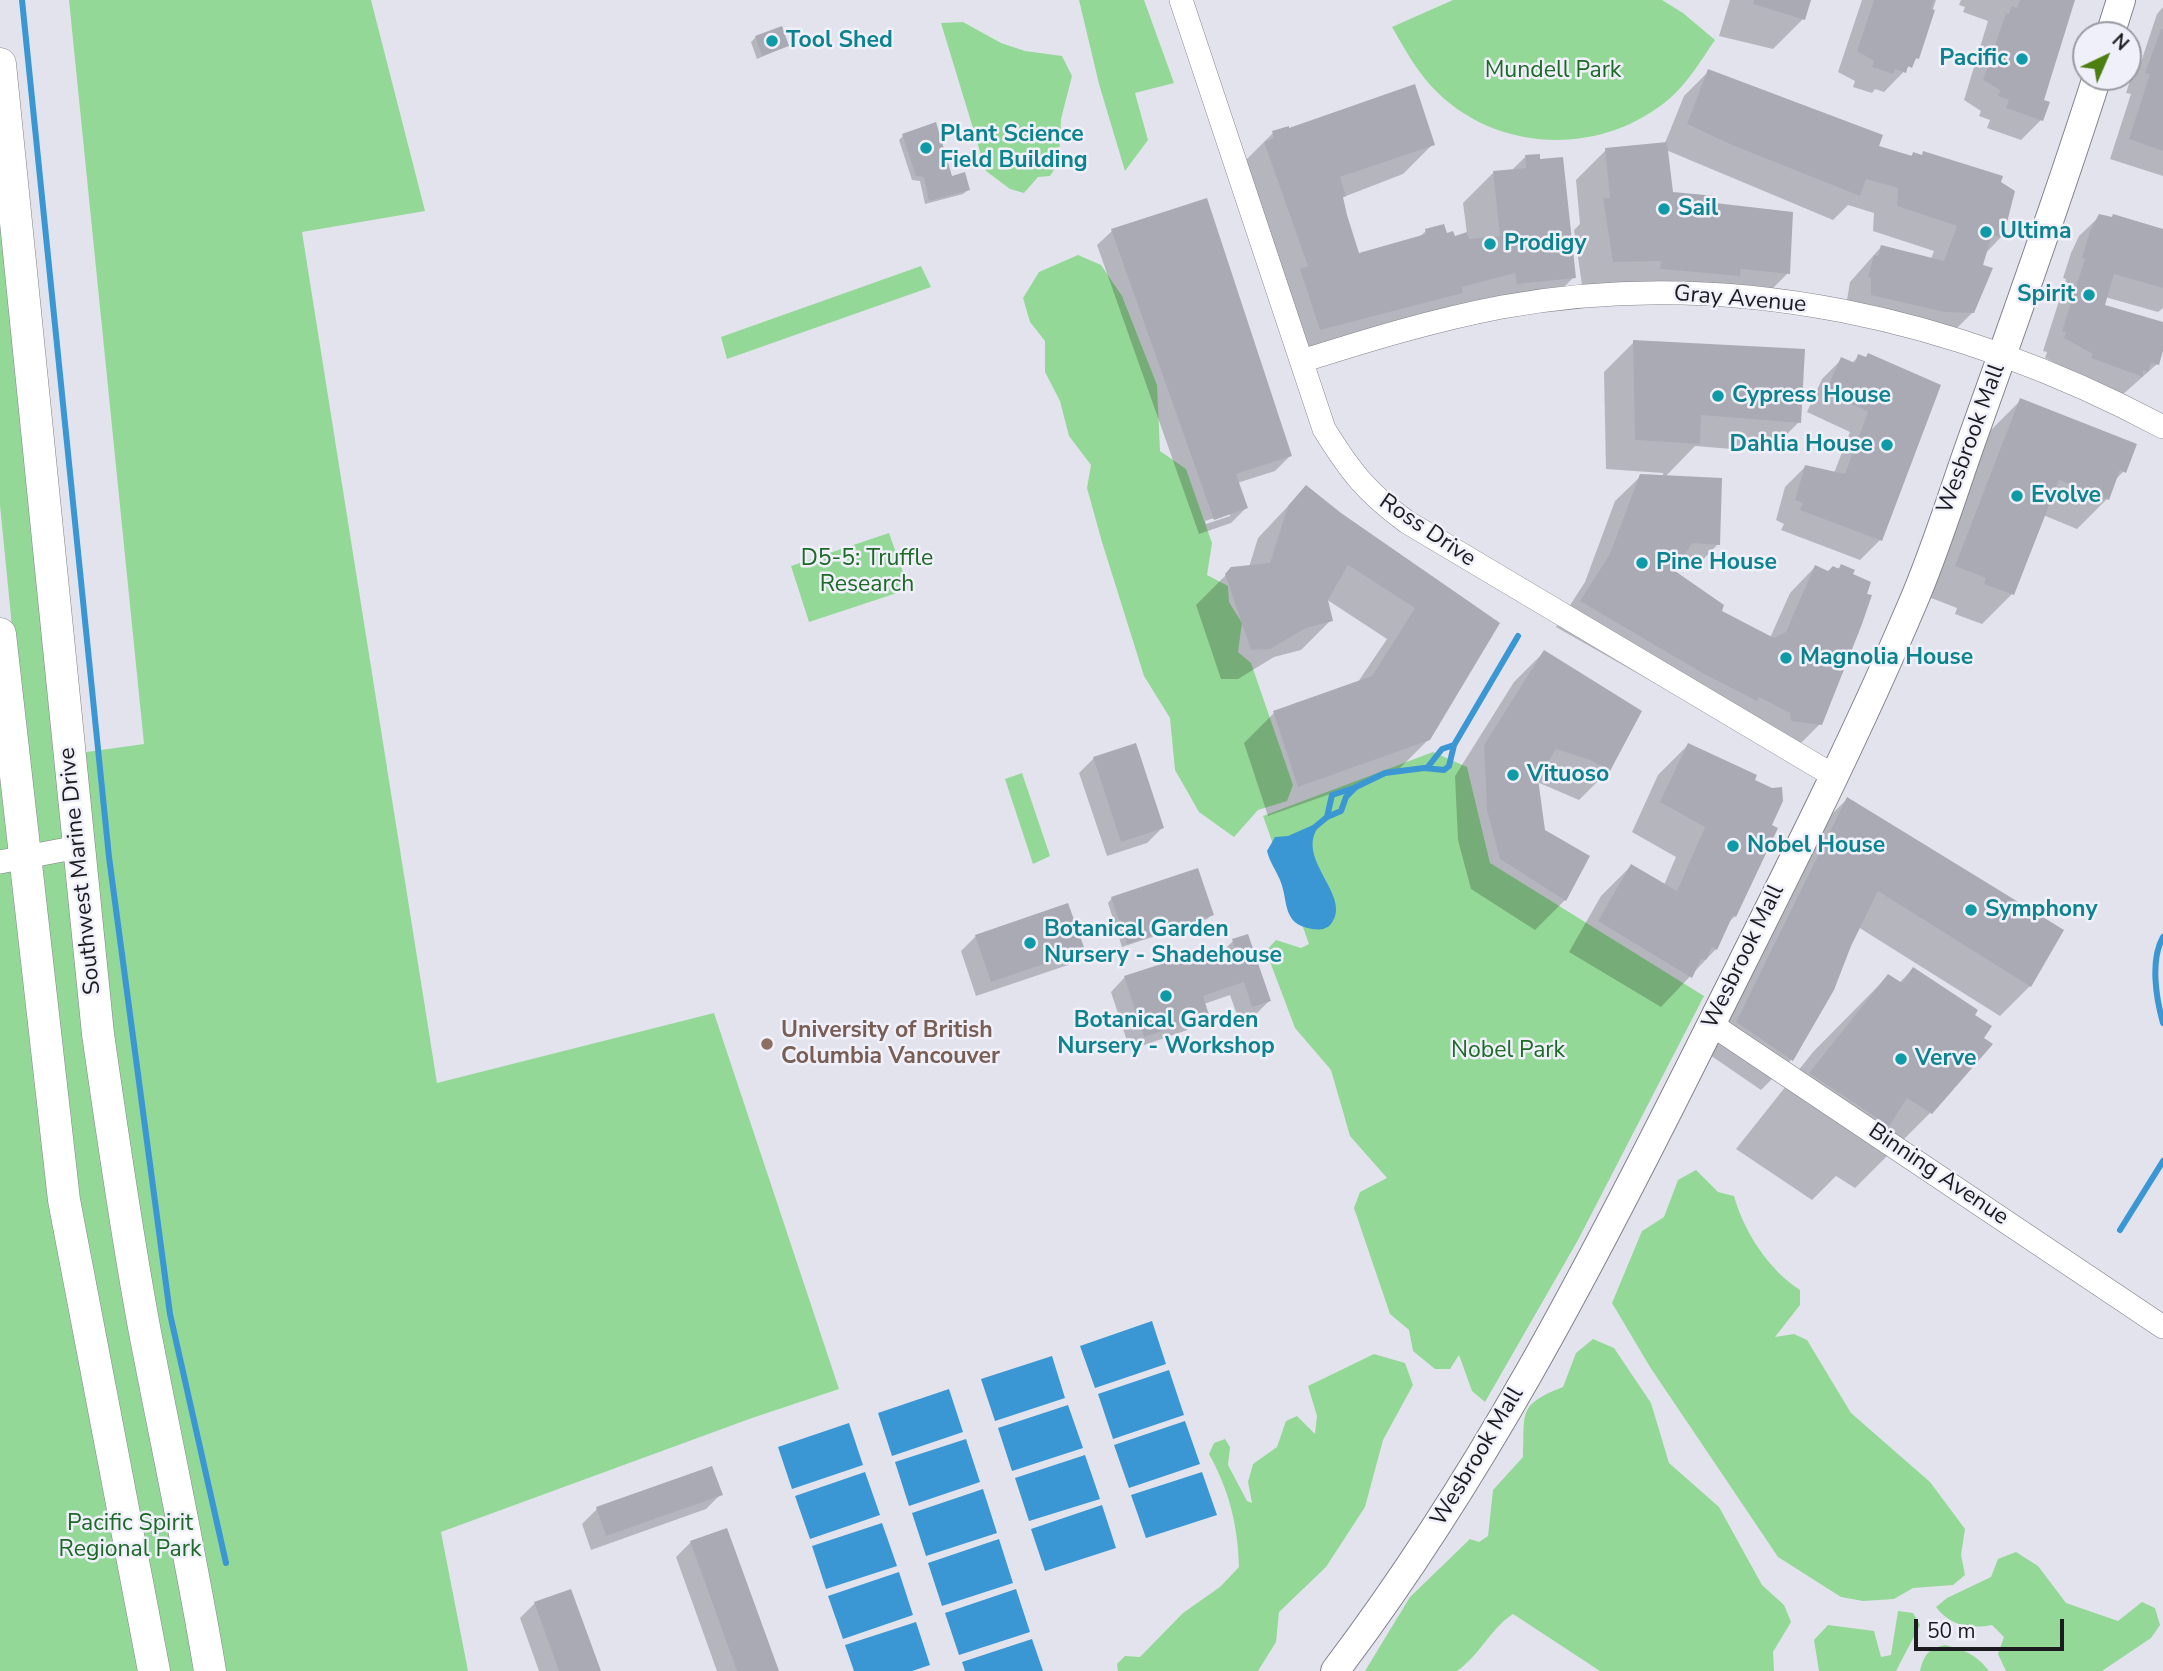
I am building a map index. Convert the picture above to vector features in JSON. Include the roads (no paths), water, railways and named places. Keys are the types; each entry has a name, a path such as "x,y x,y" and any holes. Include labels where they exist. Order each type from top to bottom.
{"main road":[{"name":"Southwest Marine Drive","path":"0,64 78,847 118,1175 144,1328 187,1537 210,1671"},
{"path":"0,634 12,859 64,1200 154,1671"}],"street":[{"name":"Ross Drive","path":"1181,0 1324,429 1350,471 1378,500 1544,606 1834,776"},
{"path":"2114,21 2121,0"},
{"name":"Wesbrook Mall","path":"1335,1671 1387,1602 1448,1509 1563,1312 1711,1024 1834,776 1913,603 2003,354 2091,91"},
{"name":"Gray Avenue","path":"1302,361 1437,320 1505,306 1573,297 1666,293 1745,296 1835,309 1923,328 2003,354 2074,384 2163,427"},
{"path":"12,859 78,847"},
{"name":"Binning Avenue","path":"1711,1024 2163,1327"}],"water":[{"path":"1313,825 1317,829 1313,841 1314,854 1331,891 1336,913 1331,924 1320,929 1302,926 1291,917 1283,888 1267,851 1275,837 1288,836"},
{"path":"1152,1321 1166,1364 1095,1388 1080,1346"},
{"path":"1052,1356 1065,1398 995,1421 981,1379"},
{"path":"1169,1370 1184,1415 1113,1439 1098,1394"},
{"path":"949,1389 963,1432 892,1456 878,1413"},
{"path":"1068,1405 1083,1448 1012,1471 998,1428"},
{"path":"1185,1421 1200,1464 1129,1488 1114,1445"},
{"path":"849,1423 863,1465 792,1489 778,1447"},
{"path":"966,1439 980,1482 909,1506 895,1462"},
{"path":"1085,1455 1100,1499 1029,1521 1015,1478"},
{"path":"865,1472 880,1515 810,1539 795,1496"},
{"path":"1202,1472 1217,1515 1146,1538 1131,1495"},
{"path":"983,1489 997,1533 926,1556 912,1513"},
{"path":"1102,1505 1116,1548 1045,1571 1031,1529"},
{"path":"882,1523 897,1566 826,1589 812,1546"},
{"path":"999,1539 1013,1583 942,1606 928,1563"},
{"path":"899,1572 913,1615 843,1639 828,1596"},
{"path":"1016,1589 1030,1632 959,1655 945,1613"},
{"path":"916,1622 930,1665 912,1671 854,1671 845,1645"},
{"path":"1032,1639 1043,1671 965,1671 962,1662"}],"waterway":[{"path":"22,0 109,857 170,1314 226,1563"},
{"path":"1315,827 1327,817 1341,811 1346,797 1356,787 1385,773 1424,768 1444,770 1449,766 1454,745 1518,636"},
{"path":"1427,768 1442,749 1454,745"},
{"path":"1327,817 1332,795 1354,788"},
{"path":"2163,937 2155,968 2156,991 2163,1023"},
{"path":"2120,1230 2163,1161"}],"place":[{"name":"Tool Shed","path":"772,41"},
{"name":"Pacific","path":"2022,59"},
{"name":"Plant Science Field Building","path":"926,148"},
{"name":"Sail","path":"1664,209"},
{"name":"Ultima","path":"1986,232"},
{"name":"Prodigy","path":"1490,244"},
{"name":"Spirit","path":"2089,295"},
{"name":"Cypress House","path":"1718,396"},
{"name":"Dahlia House","path":"1887,445"},
{"name":"Evolve","path":"2017,496"},
{"name":"Pine House","path":"1642,563"},
{"name":"Magnolia House","path":"1786,658"},
{"name":"Vituoso","path":"1513,775"},
{"name":"Nobel House","path":"1733,846"},
{"name":"Symphony","path":"1971,910"},
{"name":"Botanical Garden Nursery - Shadehouse","path":"1030,943"},
{"name":"Botanical Garden Nursery - Workshop","path":"1166,996"},
{"name":"University of British Columbia Vancouver","path":"767,1044"},
{"name":"Verve","path":"1901,1059"}],"park label":[{"name":"Mundell Park","path":"1553,71"},
{"name":"D5-5: Truffle Research","path":"867,572"},
{"name":"Nobel Park","path":"1508,1051"},
{"name":"Pacific Spirit Regional Park","path":"130,1537"}]}
